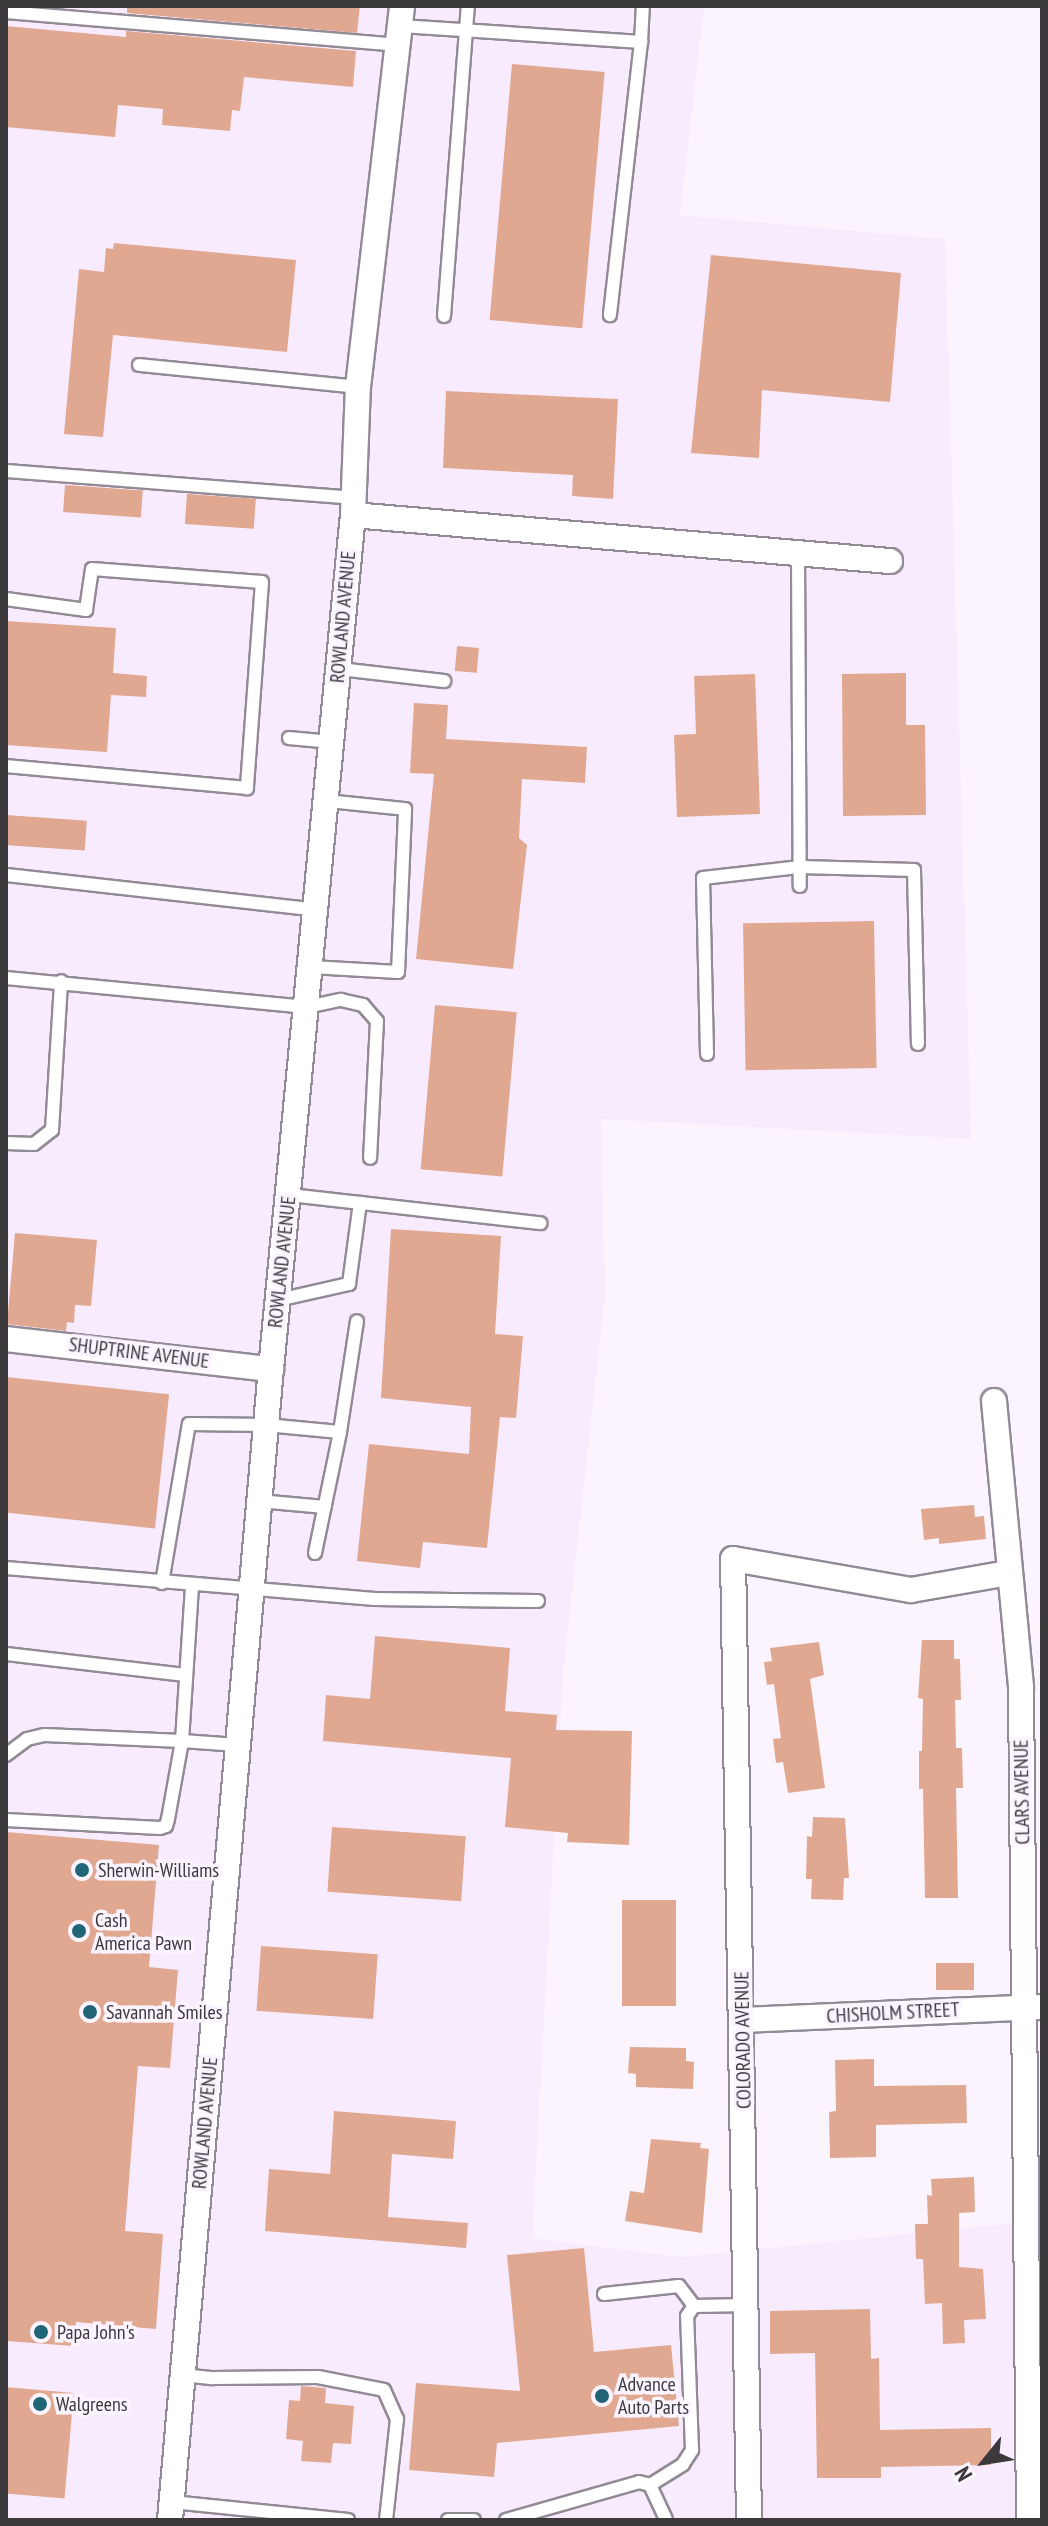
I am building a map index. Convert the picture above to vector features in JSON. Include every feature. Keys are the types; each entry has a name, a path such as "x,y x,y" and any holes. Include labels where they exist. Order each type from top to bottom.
{"street":[{"name":"ROWLAND AVENUE","path":"171,2511 271,1369 339,669 353,506 358,387 400,26"},
{"path":"353,506 890,561"},
{"name":"SHUPTRINE AVENUE","path":"6,1339 271,1369"},
{"name":"CLARS AVENUE","path":"994,1401 1021,1687 1034,2007 1036,2457 1029,2520"},
{"name":"COLORADO AVENUE","path":"749,2520 733,1559 911,1590 1008,1573"},
{"name":"CHISHOLM STREET","path":"743,2020 1034,2007"}],"lane":[{"path":"444,316 468,6"},
{"path":"610,315 643,6"},
{"path":"6,12 400,26 641,42"},
{"path":"139,365 358,387"},
{"path":"6,471 250,490 353,506"},
{"path":"798,553 800,886"},
{"path":"6,599 86,610 92,569 262,582 247,788 6,766"},
{"path":"339,669 444,681"},
{"path":"289,738 332,742"},
{"path":"311,967 398,972 405,809 327,801"},
{"path":"707,1054 703,878 800,867 914,870 918,1044"},
{"path":"6,875 317,910"},
{"path":"6,978 307,1007 341,1000 363,1005 377,1021 370,1158"},
{"path":"6,1143 34,1144 52,1130 61,981"},
{"path":"289,1195 540,1223"},
{"path":"278,1300 349,1284 360,1203"},
{"path":"315,1553 340,1432 357,1321"},
{"path":"162,1583 189,1424 266,1425 340,1432"},
{"path":"259,1501 325,1507"},
{"path":"6,1568 375,1599 538,1601"},
{"path":"6,1820 166,1826 182,1741 192,1585"},
{"path":"6,1654 186,1675"},
{"path":"6,1755 27,1739 45,1735 238,1745"},
{"path":"6,1808 24,1821"},
{"path":"604,2294 679,2286 694,2306"},
{"path":"694,2306 747,2305"},
{"path":"506,2520 618,2487 639,2482 650,2485 683,2464 692,2450 687,2316 694,2306"},
{"path":"182,2375 213,2378 318,2377 384,2390 397,2419 386,2520"},
{"path":"650,2485 666,2520"},
{"path":"171,2511 348,2520"},
{"path":"448,2520 474,2520"}],"shaded area":[{"path":"6,6 704,6 680,215 945,239 971,1139 601,1119 605,1295 563,1672 532,2238 681,2257 1042,2220 1042,2520 6,2520"}],"building":[{"path":"127,6 360,6 357,33 127,13"},
{"path":"6,26 126,37 126,31 356,51 353,87 244,77 240,111 232,110 230,131 162,125 163,109 118,105 115,137 6,127"},
{"path":"512,64 605,72 582,328 490,320"},
{"path":"114,243 296,260 287,352 113,335 103,437 64,434 79,269 104,272 106,248 113,249"},
{"path":"711,255 901,273 890,402 762,390 759,458 691,453"},
{"path":"446,391 618,399 613,499 572,496 573,475 443,468"},
{"path":"65,485 143,490 141,517 63,512"},
{"path":"187,494 256,499 254,529 185,524"},
{"path":"6,621 116,628 113,673 147,676 146,697 111,695 107,752 6,745"},
{"path":"457,646 479,648 477,673 455,671"},
{"path":"906,673 906,725 925,725 926,815 843,816 842,674"},
{"path":"755,674 760,814 677,817 674,735 696,734 694,676"},
{"path":"414,703 448,705 446,739 587,747 585,783 522,779 519,838 527,845 513,969 416,959 434,774 410,773"},
{"path":"6,815 87,821 85,851 6,845"},
{"path":"874,921 877,1068 746,1070 743,923"},
{"path":"435,1005 517,1012 502,1177 421,1169"},
{"path":"391,1229 501,1236 495,1334 523,1336 516,1418 500,1417 487,1548 423,1542 420,1568 357,1561 369,1444 469,1454 471,1407 381,1398"},
{"path":"15,1233 97,1240 91,1306 75,1305 74,1323 67,1322 66,1331 7,1324"},
{"path":"6,1377 169,1394 155,1528 6,1513"},
{"path":"974,1505 975,1517 984,1516 986,1539 939,1544 939,1538 924,1540 921,1509"},
{"path":"375,1636 510,1648 505,1711 557,1715 556,1730 632,1731 629,1845 567,1842 568,1833 505,1827 511,1758 323,1741 326,1695 370,1699"},
{"path":"922,1640 954,1640 954,1659 960,1659 961,1700 955,1700 956,1748 962,1748 963,1788 956,1788 958,1898 925,1898 923,1789 919,1789 923,1699 918,1698"},
{"path":"819,1642 824,1675 810,1679 825,1788 788,1793 783,1762 776,1763 773,1739 781,1738 774,1684 767,1685 764,1662 772,1661 770,1648"},
{"path":"813,1817 845,1818 849,1878 844,1878 843,1900 811,1899 812,1879 806,1879 807,1836 812,1837"},
{"path":"332,1827 466,1836 461,1901 327,1892"},
{"path":"6,1832 159,1845 149,1967 178,1970 170,2068 138,2066 125,2231 163,2234 156,2329 76,2322 74,2346 6,2341"},
{"path":"622,1900 676,1900 676,2006 622,2006"},
{"path":"261,1946 378,1954 373,2019 256,2011"},
{"path":"936,1963 974,1963 974,1990 936,1990"},
{"path":"630,2047 686,2048 686,2061 694,2062 693,2089 636,2087 636,2074 628,2073"},
{"path":"874,2059 874,2086 966,2085 967,2123 876,2125 876,2157 830,2158 829,2112 836,2111 835,2060"},
{"path":"334,2111 456,2121 453,2159 392,2154 388,2217 468,2223 466,2248 265,2231 269,2169 330,2174"},
{"path":"651,2139 701,2143 700,2148 709,2149 702,2233 625,2221 630,2191 644,2193"},
{"path":"974,2177 975,2212 959,2213 959,2267 983,2269 986,2319 964,2320 965,2343 943,2344 942,2303 925,2304 923,2259 916,2259 915,2224 928,2224 927,2195 932,2196 931,2179"},
{"path":"584,2248 594,2352 671,2345 679,2426 497,2443 494,2477 409,2470 416,2383 520,2391 507,2255"},
{"path":"870,2309 871,2359 879,2358 880,2430 991,2428 991,2465 881,2467 881,2478 817,2478 815,2353 770,2354 770,2311"},
{"path":"301,2386 326,2388 325,2403 354,2406 351,2444 333,2443 331,2463 301,2461 303,2441 286,2439 289,2400 300,2401"},
{"name":"Walgreens","path":"6,2387 74,2393 65,2499 6,2493"}],"place":[{"name":"Sherwin-Williams","path":"82,1870"},
{"name":"Cash America Pawn","path":"79,1931"},
{"name":"Savannah Smiles","path":"90,2012"},
{"name":"Papa John's","path":"41,2332"},
{"name":"Advance Auto Parts","path":"602,2396"},
{"name":"Walgreens","path":"40,2404"}]}
